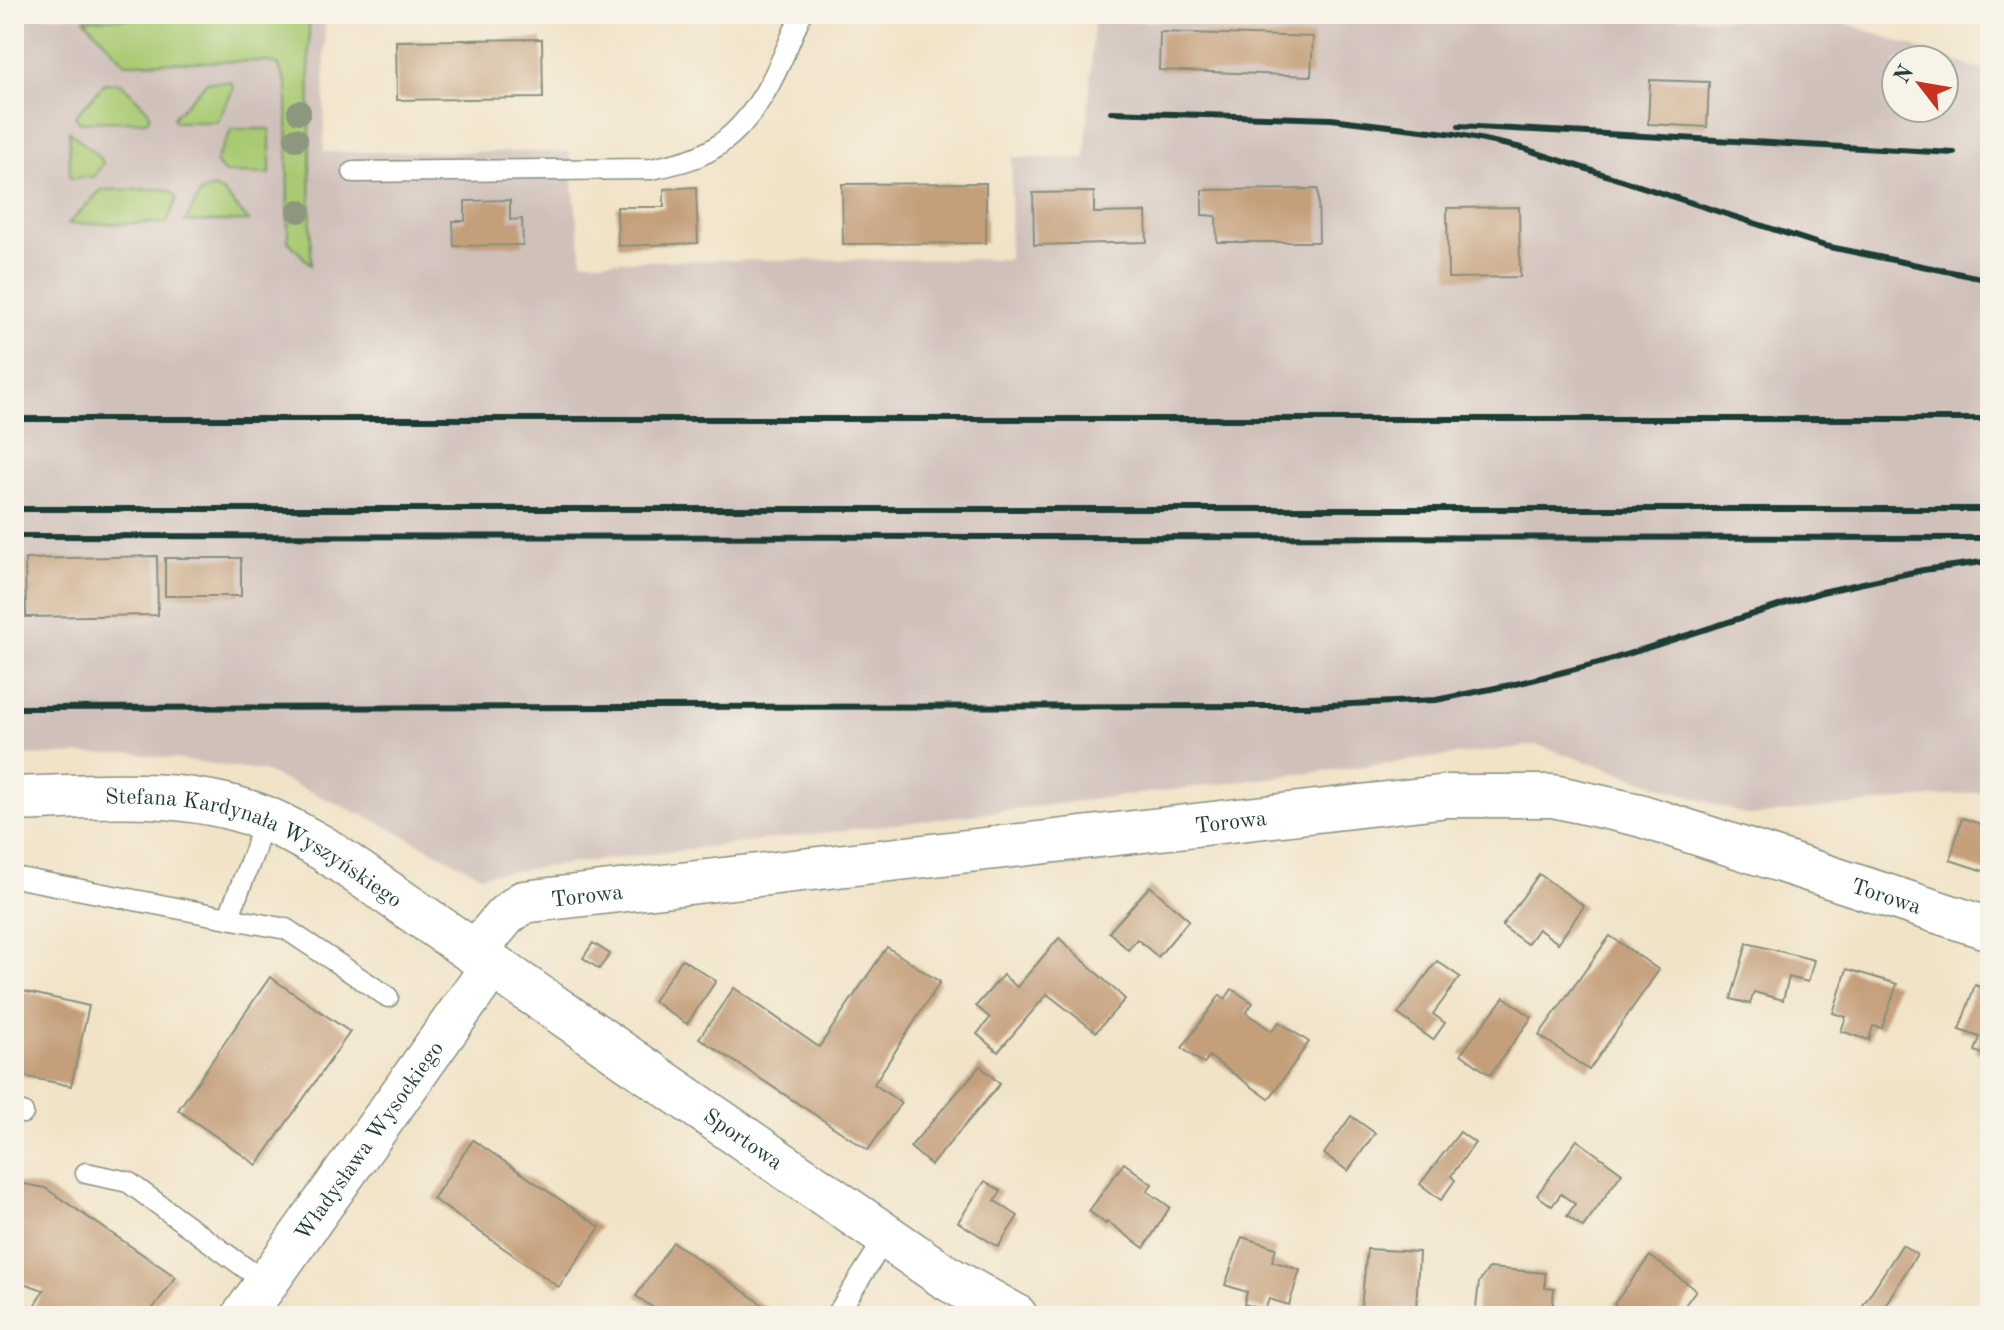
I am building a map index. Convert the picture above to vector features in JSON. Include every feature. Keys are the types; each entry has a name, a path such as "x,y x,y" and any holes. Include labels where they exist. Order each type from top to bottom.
{"street":[{"name":"Stefana Kardynała Wyszyńskiego","path":"14,799 133,795 204,801 263,818 324,849 484,959"},
{"name":"Torowa","path":"484,959 505,916 523,902 1448,796 1553,796 1639,815 1990,929"},
{"name":"Sportowa","path":"484,959 944,1276 1015,1316"},
{"name":"Władysława Wysockiego","path":"255,1300 484,959"}],"lane":[{"path":"353,172 651,169 682,163 720,145 750,116 772,80 801,14"},
{"path":"229,916 255,849 263,818"},
{"path":"14,877 286,929 388,997"},
{"path":"86,1173 128,1182 255,1300"},
{"path":"836,1316 886,1237"}],"shaded area":[{"path":"14,16 325,18 324,152 569,152 582,261 1009,259 1012,157 1085,159 1094,22 1662,17 1842,22 1906,44 1880,44 1880,124 1960,124 1960,63 1990,73 1990,791 1749,816 1537,745 480,875 374,820 263,771 131,753 14,756"}],"green space":[{"path":"309,17 311,265 288,241 287,85 278,65 265,61 125,63 84,19"},
{"path":"207,82 231,82 234,88 217,122 176,122 173,118 176,114"},
{"path":"105,83 121,83 148,110 150,116 146,121 79,122 75,116"},
{"path":"232,129 270,129 270,174 225,173 216,164"},
{"path":"69,131 101,159 103,163 94,177 70,178"},
{"path":"214,188 224,193 249,221 185,222 201,192"},
{"path":"101,190 171,191 177,199 167,223 68,224"}],"building":[{"path":"1160,32 1313,37 1311,76 1159,70"},
{"path":"542,39 543,98 397,100 396,41"},
{"path":"1650,80 1709,82 1707,127 1648,124"},
{"path":"986,183 986,243 843,244 842,184"},
{"path":"696,187 698,243 618,246 617,207 664,207 664,189"},
{"path":"1318,189 1319,242 1217,242 1216,216 1202,215 1202,190"},
{"path":"1094,192 1094,213 1146,212 1147,242 1034,245 1033,193"},
{"path":"510,200 510,220 522,219 523,245 454,246 453,221 465,221 465,201"},
{"path":"1519,207 1520,277 1448,278 1447,208"},
{"path":"157,556 158,615 26,617 25,559"},
{"path":"165,558 241,558 241,596 165,596"},
{"path":"1962,818 1990,827 1990,873 1950,860"},
{"path":"1539,874 1584,906 1558,943 1538,929 1527,944 1502,926"},
{"path":"1150,886 1189,920 1158,957 1137,939 1128,950 1109,932"},
{"path":"1610,936 1659,970 1589,1070 1539,1035"},
{"path":"1059,938 1125,999 1096,1032 1047,994 998,1052 977,1034 990,1018 976,1006 1003,975 1017,987"},
{"path":"593,943 610,954 599,969 583,958"},
{"path":"1747,943 1814,960 1808,982 1789,977 1783,1000 1754,992 1750,1004 1731,999"},
{"path":"887,947 940,982 874,1084 901,1103 868,1150 699,1038 734,988 819,1047"},
{"path":"682,959 716,981 687,1024 653,1001"},
{"path":"1437,961 1460,977 1433,1014 1445,1023 1433,1040 1398,1014"},
{"path":"1847,969 1897,984 1882,1028 1873,1026 1869,1040 1841,1031 1846,1017 1833,1013"},
{"path":"270,977 350,1032 257,1165 178,1110"},
{"path":"1975,985 1990,991 1990,1057 1975,1051 1980,1037 1959,1030"},
{"path":"14,989 89,1006 71,1086 14,1074"},
{"path":"1232,989 1253,1003 1246,1013 1272,1031 1279,1022 1309,1042 1269,1099 1209,1056 1204,1064 1182,1048 1220,995 1225,999"},
{"path":"1504,997 1532,1017 1490,1075 1461,1054"},
{"path":"980,1066 1000,1084 931,1165 910,1147"},
{"path":"1351,1116 1375,1133 1348,1171 1324,1154"},
{"path":"1460,1132 1475,1143 1451,1176 1455,1180 1441,1200 1420,1184"},
{"path":"473,1140 600,1227 559,1287 433,1199"},
{"path":"1577,1140 1622,1173 1583,1227 1567,1216 1575,1204 1561,1194 1552,1206 1537,1195"},
{"path":"1124,1163 1152,1184 1147,1191 1170,1207 1144,1248 1089,1211"},
{"path":"985,1181 1001,1191 995,1201 1018,1216 998,1247 958,1222"},
{"path":"14,1182 45,1188 176,1277 147,1316 28,1316 44,1290 14,1280"},
{"path":"1242,1237 1276,1248 1272,1261 1300,1270 1289,1305 1269,1299 1265,1310 1244,1304 1247,1292 1225,1285"},
{"path":"673,1242 779,1316 665,1316 636,1296"},
{"path":"1902,1245 1917,1254 1879,1315 1863,1305"},
{"path":"1367,1249 1419,1252 1416,1311 1361,1307"},
{"path":"1650,1256 1696,1290 1677,1316 1630,1316 1614,1304"},
{"path":"1489,1268 1545,1273 1545,1288 1554,1289 1552,1316 1475,1316 1479,1282"}],"railway":[{"path":"1111,112 1331,119 1455,134 1522,148 1825,246 1990,280"},
{"path":"1459,126 1954,153"},
{"path":"14,419 1990,419"},
{"path":"14,509 1990,509"},
{"path":"14,536 1990,538"},
{"path":"14,708 1309,706 1436,700 1603,662 1822,592 1923,570 1990,561"}]}
